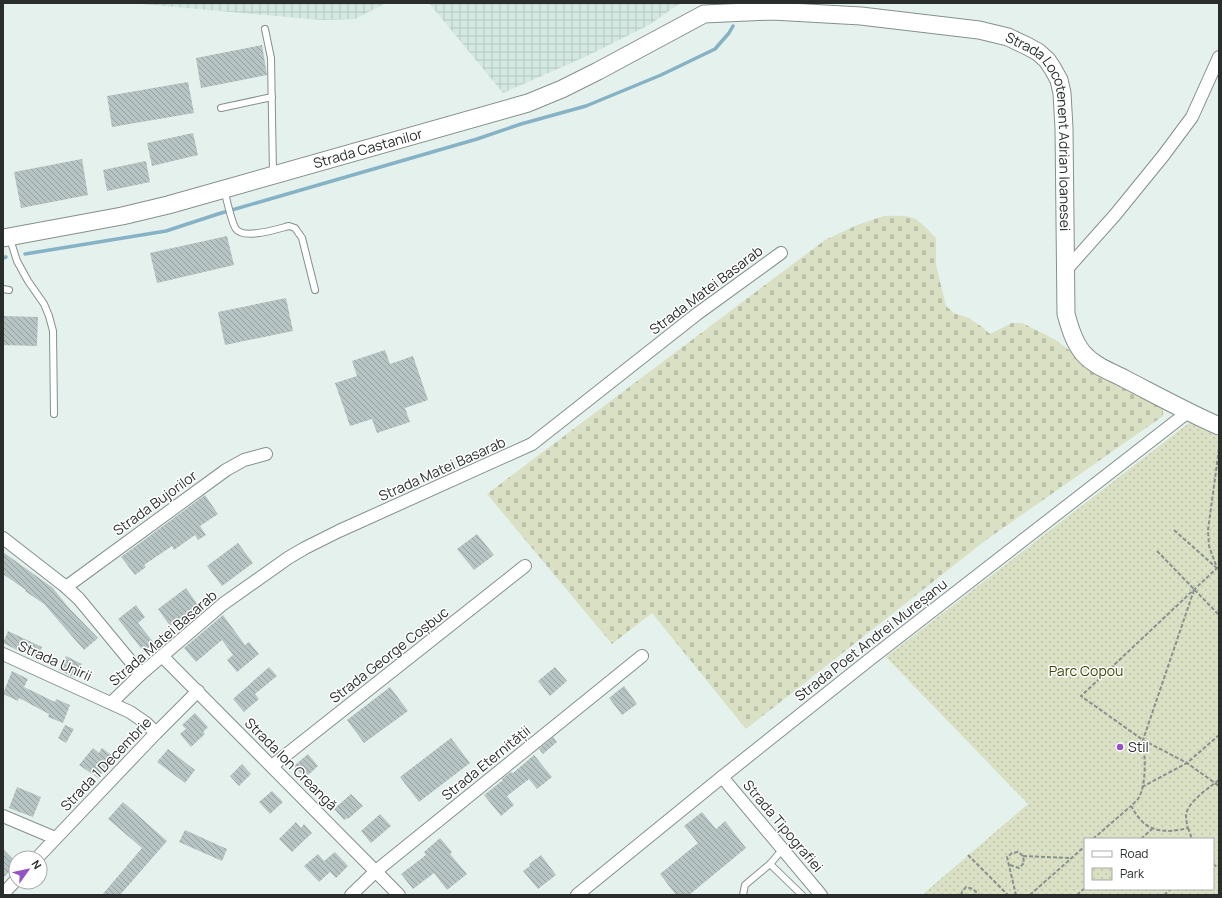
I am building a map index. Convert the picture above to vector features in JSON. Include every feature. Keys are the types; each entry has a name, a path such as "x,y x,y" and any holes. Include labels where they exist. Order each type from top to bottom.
{"street":[{"name":"Strada Castanilor","path":"6,238 122,216 168,205 528,103 598,70 707,8"},
{"name":"Strada Locotenent Adrian Ioanesei","path":"707,8 861,16 979,30 1008,37 1038,52 1047,60 1053,69 1059,80 1062,93 1064,128 1066,314 1070,329 1084,354 1093,362 1188,412 1219,426"},
{"path":"1066,270 1115,215 1163,156 1192,117 1219,57"},
{"name":"Strada Matei Basarab","path":"111,703 141,674 223,604 270,570 305,548 532,444 697,314 781,253"},
{"name":"Strada Poet Andrei Mureșanu","path":"577,895 722,777 953,594 1188,412"},
{"name":"Strada Bujorilor","path":"66,587 226,470 244,460 266,454"},
{"path":"3,538 66,587 79,599 141,674"},
{"name":"Strada George Coșbuc","path":"272,766 525,566"},
{"name":"Strada Unirii","path":"3,654 111,703 139,718 156,732"},
{"name":"Strada Ion Creangă","path":"162,656 399,895"},
{"name":"Strada Eternității","path":"351,895 376,872 642,656"},
{"name":"Strada 1 Decembrie","path":"45,850 156,732 198,691"},
{"name":"Strada Tipografiei","path":"722,777 821,895"},
{"path":"3,816 56,838"}],"lane":[{"path":"265,29 271,58 273,175"},
{"path":"221,108 272,97"},
{"path":"224,188 235,228 241,233 250,234 289,226 295,228 302,238 315,290"},
{"path":"6,238 28,281 44,304 49,316 53,331 54,414"},
{"path":"743,895 745,885 770,864 782,850"},
{"path":"770,864 802,895"}],"path":[{"path":"1218,569 1209,546 1208,530 1219,449"},
{"path":"1174,530 1218,569"},
{"path":"1157,552 1219,615"},
{"path":"1218,569 1194,589 1081,696 1143,740 1187,763 1219,786"},
{"path":"1094,838 1138,799 1142,787 1145,760 1143,740 1194,589"},
{"path":"1142,787 1187,763 1219,735"},
{"path":"1192,838 1186,815 1190,806 1199,796 1219,780"},
{"path":"1131,806 1140,820 1152,828 1170,831 1188,828"},
{"path":"1142,838 1152,828"},
{"path":"1030,895 1084,847"},
{"path":"1016,895 1008,857 1012,853 1018,852 1024,856 1072,858"},
{"path":"968,856 1008,895"},
{"path":"1010,865 1019,868 1024,863 1024,856"},
{"path":"961,895 966,887 973,889 979,895"}],"shaded area":[{"path":"131,3 386,3 355,19 321,20"},
{"path":"429,3 684,3 676,6 649,25 587,56 503,93"}],"green space":[{"path":"884,216 914,218 936,238 936,265 946,306 954,313 969,318 990,334 1012,323 1022,323 1054,339 1100,373 1163,408 1163,416 986,540 746,729 652,613 612,644 487,494 825,240 857,225"},
{"name":"Parc Copou","path":"1189,423 1219,437 1219,895 922,895 1028,804 886,657"}],"building":[{"path":"262,45 267,75 201,88 196,58"},
{"path":"188,82 194,113 112,127 107,96"},
{"path":"193,133 198,155 152,166 147,143"},
{"path":"82,159 88,195 21,208 14,172"},
{"path":"146,161 150,182 107,191 103,170"},
{"path":"227,236 234,265 157,283 150,253"},
{"path":"286,298 293,331 225,345 218,312"},
{"path":"3,316 38,317 37,346 3,345"},
{"path":"385,350 390,364 413,356 428,400 405,408 410,422 377,433 372,419 350,426 335,383 357,376 352,361"},
{"path":"205,495 218,514 200,526 206,535 198,540 195,535 174,550 172,546 144,565 146,567 135,575 121,557"},
{"path":"477,534 494,555 474,570 457,549"},
{"path":"238,543 253,563 222,586 207,566"},
{"path":"3,552 53,588 68,607 98,638 84,650 44,604 3,574"},
{"path":"186,588 198,605 170,626 158,609"},
{"path":"136,605 145,617 138,623 154,643 144,652 118,619"},
{"path":"223,615 245,645 249,642 259,654 237,672 227,660 233,655 222,640 196,662 184,648"},
{"path":"8,631 42,647 37,659 3,643"},
{"path":"66,656 82,664 75,678 59,670"},
{"path":"269,667 277,676 255,694 259,699 244,712 233,699"},
{"path":"555,667 567,681 550,696 538,681"},
{"path":"12,671 28,679 24,687 55,702 56,699 70,705 63,723 48,717 49,714 19,698 18,701 3,694"},
{"path":"624,686 637,704 622,715 609,698"},
{"path":"390,687 408,711 364,743 347,720"},
{"path":"195,713 208,727 203,732 205,734 191,747 180,734 186,729 182,725"},
{"path":"65,725 74,729 66,743 58,738"},
{"path":"553,737 557,742 543,754 539,749"},
{"path":"451,738 470,763 419,802 400,777"},
{"path":"93,748 99,753 102,748 114,757 98,778 79,765"},
{"path":"168,749 195,770 185,783 157,762"},
{"path":"308,754 318,766 305,778 294,766"},
{"path":"534,755 552,777 537,789 529,779 507,796 514,805 501,816 484,795 503,780 502,779 511,772 513,773"},
{"path":"242,764 251,774 239,786 230,776"},
{"path":"17,787 41,797 33,817 9,808"},
{"path":"272,791 283,802 270,814 259,802"},
{"path":"351,794 363,806 348,819 347,818 344,820 334,809"},
{"path":"123,802 167,841 120,895 102,895 142,848 108,819"},
{"path":"702,812 716,829 725,821 746,848 689,895 676,895 660,874 698,843 684,826"},
{"path":"380,814 391,826 371,843 361,831"},
{"path":"296,822 301,828 304,824 312,833 292,852 279,839"},
{"path":"185,830 227,849 222,861 179,842"},
{"path":"440,838 452,852 450,854 467,874 447,890 434,873 413,889 401,874 426,855 424,852"},
{"path":"3,849 8,854 8,873 3,878"},
{"path":"335,852 348,866 336,878 330,872 319,882 304,866 318,854 324,861"},
{"path":"541,855 556,875 538,889 523,871 530,866 529,864"}],"waterway":[{"path":"25,254 166,231 218,214 586,106 661,75 715,49 733,26"}],"place":[{"name":"Stil","path":"1120,747"}]}
